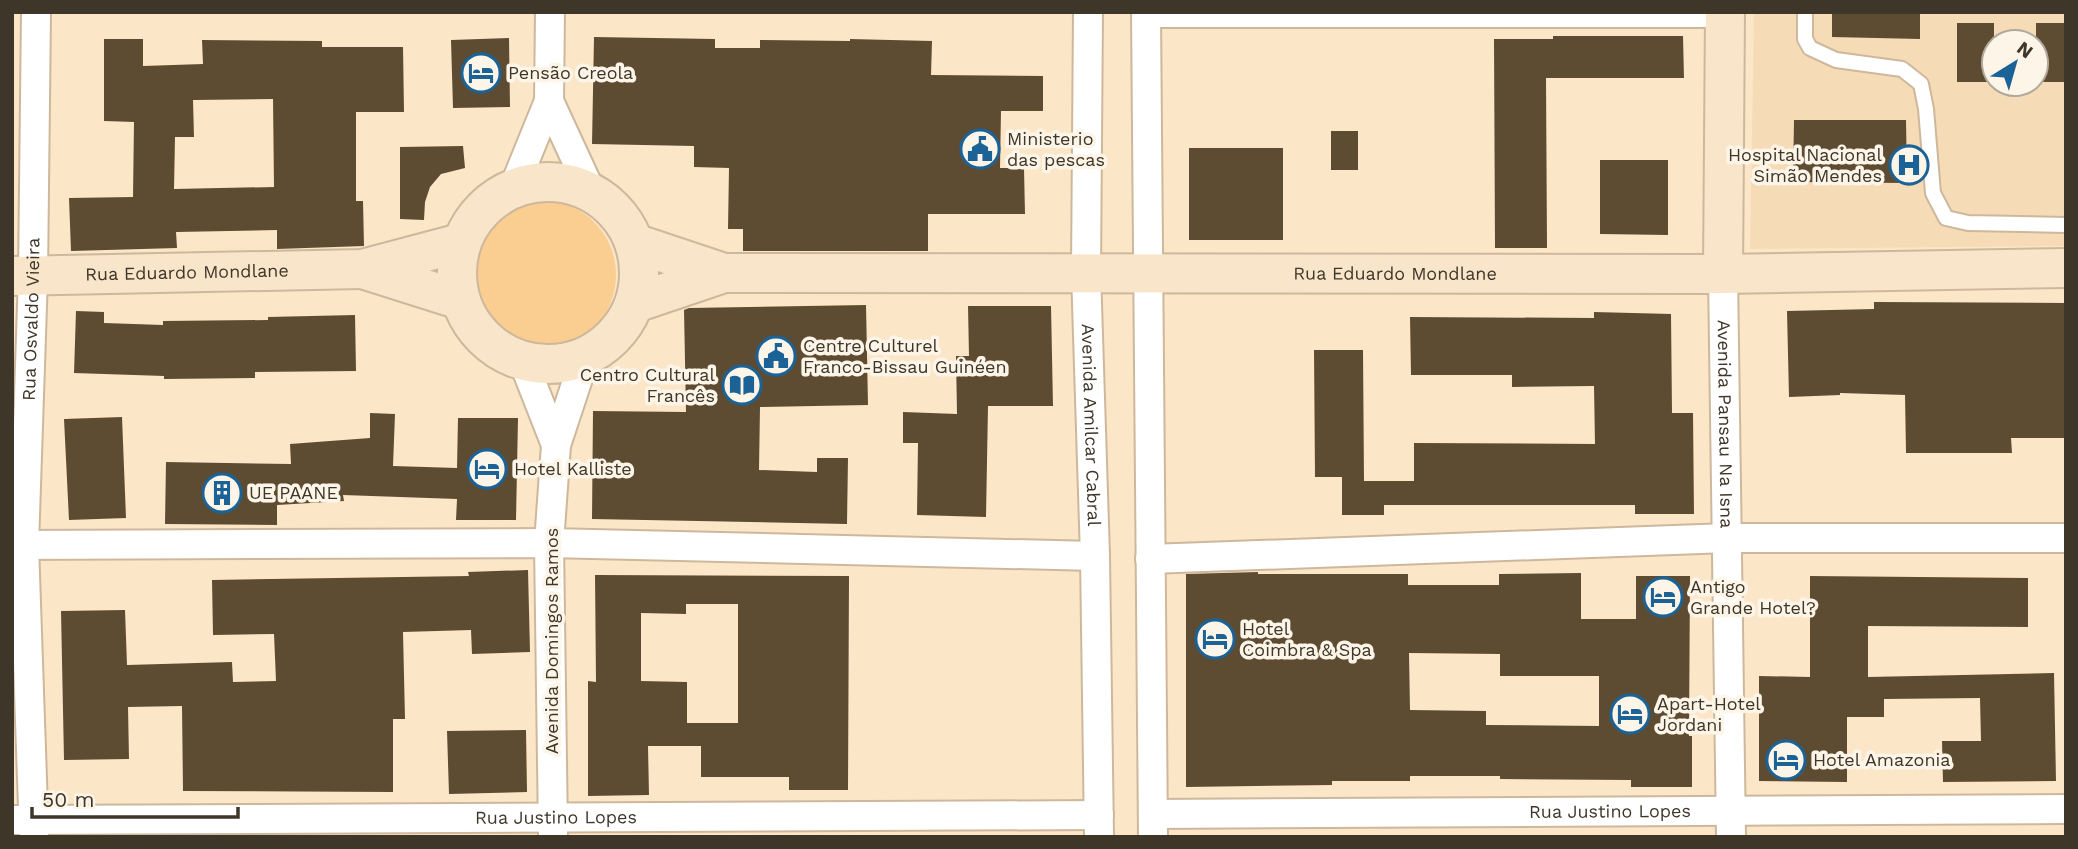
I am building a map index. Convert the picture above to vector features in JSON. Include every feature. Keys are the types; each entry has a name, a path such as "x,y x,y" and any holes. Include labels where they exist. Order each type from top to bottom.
{"street":[{"name":"Rua Osvaldo Vieira","path":"27,826 18,545 23,276 36,12"},
{"path":"514,187 549,101 550,12"},
{"name":"Avenida Amilcar Cabral","path":"1088,12 1086,272 1095,556 1099,826"},
{"path":"1153,825 1146,12 1724,13"},
{"name":"Avenida Pansau Na Isna","path":"1724,13 1723,274 1731,824"},
{"path":"549,101 591,192"},
{"path":"534,182 564,183 591,192 610,205 624,223 634,243 639,286 635,303 626,321 615,336 601,348 584,357 550,365 523,361 502,352 484,339 470,321 460,300 456,266 460,243 472,219 491,201 514,187 534,182"},
{"name":"Rua Eduardo Mondlane","path":"23,276 362,269 460,243"},
{"name":"Rua Eduardo Mondlane","path":"634,243 724,273"},
{"name":"Rua Eduardo Mondlane","path":"635,303 724,273 1723,274 2066,268"},
{"name":"Rua Eduardo Mondlane","path":"362,269 460,300"},
{"name":"Avenida Domingos Ramos","path":"553,827 549,543 556,444 584,357"},
{"name":"Avenida Domingos Ramos","path":"523,361 556,444"},
{"path":"1150,559 1728,538 2066,538"},
{"path":"18,545 549,543 1095,556"},
{"name":"Rua Justino Lopes","path":"1153,825 1731,824 2066,809"},
{"name":"Rua Justino Lopes","path":"27,826 1099,826"}],"lane":[{"path":"1805,12 1805,39 1810,48 1836,60 1902,69 1922,84 1933,194 1946,218 1968,223 2066,225"}],"shaded area":[{"name":"Hospital Nacional Simão Mendes","path":"1754,12 2066,12 2066,246 1750,249"},
{"path":"541,200 570,205 594,222 611,246 616,275 611,304 594,328 570,345 541,350 512,345 488,328 471,304 466,275 471,246 488,222 512,205"}],"building":[{"path":"1832,12 1920,12 1920,39 1832,37"},
{"path":"1957,23 1994,23 1994,28 1980,28 1980,82 1957,82"},
{"path":"2036,23 2066,23 2066,82 2050,82 2050,28 2036,28"},
{"path":"1553,36 1683,36 1684,78 1546,78 1547,248 1495,248 1494,39 1553,39"},
{"path":"594,37 715,39 715,48 760,48 760,40 932,41 931,75 1043,76 1043,111 1001,111 1000,168 1024,168 1025,214 928,214 928,251 743,251 743,229 728,229 729,168 694,167 694,146 592,144"},
{"name":"Pensão Creola","path":"509,38 510,107 453,108 451,40"},
{"path":"104,39 143,39 143,66 203,64 202,40 322,41 322,47 403,47 404,112 356,112 356,201 363,201 364,246 277,249 277,230 176,232 177,248 71,251 69,198 133,197 134,122 104,121","holes":["273,99 274,187 174,189 175,137 194,137 193,100"]},
{"path":"1794,120 1906,120 1907,183 1793,182"},
{"path":"1331,131 1358,131 1358,170 1331,170"},
{"path":"463,146 465,168 441,174 430,187 425,202 424,220 400,219 400,147"},
{"path":"1189,148 1283,148 1283,240 1189,240"},
{"path":"1600,160 1668,160 1668,235 1600,234"},
{"path":"1874,302 2066,303 2066,438 2011,438 2012,453 1906,453 1905,395 1840,393 1789,397 1787,311 1874,309"},
{"path":"866,305 868,405 760,407 759,470 817,472 817,458 848,458 847,524 592,519 593,411 686,412 684,310"},
{"path":"968,306 1051,306 1053,406 988,406 986,517 917,515 918,443 903,443 903,412 957,414 956,356 969,356"},
{"path":"76,311 104,312 104,323 163,325 163,321 268,320 268,317 355,315 356,371 255,372 255,378 164,379 164,376 74,373"},
{"path":"1594,312 1671,314 1672,413 1693,413 1694,514 1635,514 1635,505 1384,505 1384,515 1342,515 1342,477 1315,477 1314,350 1363,350 1364,481 1414,481 1414,443 1595,444 1594,386 1512,387 1512,375 1411,375 1410,317 1594,318"},
{"path":"370,413 395,414 393,466 457,468 458,418 518,418 516,520 456,520 457,499 343,495 344,501 277,505 277,525 165,524 166,462 291,464 290,444 370,438"},
{"path":"122,417 126,518 69,520 64,419"},
{"path":"528,570 530,652 472,654 471,630 403,632 405,719 393,719 393,792 183,791 182,706 128,707 129,759 64,760 61,611 125,610 127,665 232,662 233,682 276,681 274,634 213,635 212,580 469,576 468,572"},
{"path":"1581,573 1581,619 1636,619 1636,576 1690,576 1689,736 1692,736 1692,787 1631,787 1631,780 1410,776 1410,781 1332,781 1332,785 1186,787 1186,574 1408,574 1408,585 1499,585 1499,574","holes":["1409,653 1500,654 1500,676 1599,676 1599,726 1486,725 1486,711 1410,710"]},
{"path":"595,575 849,576 848,790 789,790 789,777 701,777 701,746 648,746 649,795 588,796 588,681 596,682","holes":["686,604 738,604 738,723 687,723 687,682 641,681 641,613 686,614"]},
{"path":"1810,576 2028,578 2028,627 1868,626 1868,677 2054,673 2056,781 1943,782 1942,741 1981,741 1980,698 1884,699 1884,717 1847,717 1847,782 1759,781 1759,676 1810,677"},
{"path":"526,730 527,792 449,794 447,731"}],"place":[{"name":"Pensão Creola","path":"481,73"},
{"name":"Ministerio das pescas","path":"980,149"},
{"name":"Hospital Nacional Simão Mendes","path":"1909,165"},
{"name":"Centre Culturel Franco-Bissau Guinéen","path":"776,356"},
{"name":"Centro Cultural Francês","path":"742,385"},
{"name":"Hotel Kalliste","path":"487,469"},
{"name":"UE PAANE","path":"222,493"},
{"name":"Antigo Grande Hotel?","path":"1663,597"},
{"name":"Hotel Coimbra & Spa","path":"1215,639"},
{"name":"Apart-Hotel Jordani","path":"1630,714"},
{"name":"Hotel Amazonia","path":"1786,760"}]}
